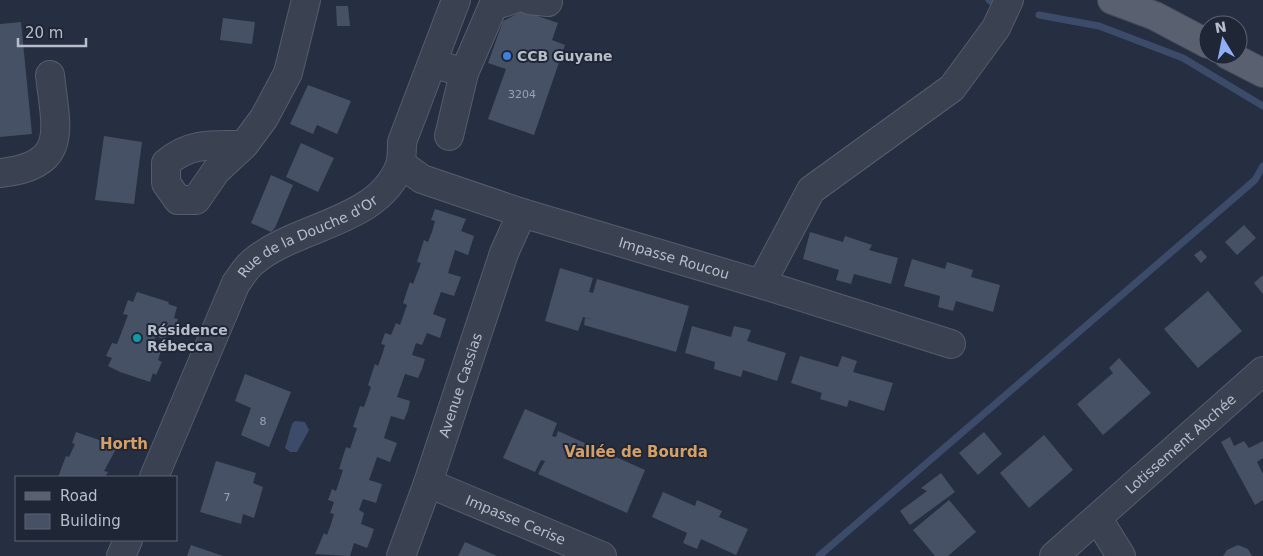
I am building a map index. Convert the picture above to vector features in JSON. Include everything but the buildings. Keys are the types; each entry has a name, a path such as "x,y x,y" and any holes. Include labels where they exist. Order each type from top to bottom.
{"main road":[{"path":"1112,0 1155,16 1198,39"},
{"path":"1246,65 1263,74"}],"street":[{"path":"244,145 264,118 288,73 306,0"},
{"name":"Rue de la Douche d'Or","path":"154,476 236,283 252,262 274,249 372,202 386,190 400,164 402,142 456,0"},
{"path":"449,136 464,73 493,6 512,0"},
{"path":"761,284 811,190 952,88 996,28 1009,0"},
{"path":"433,63 464,73"},
{"path":"0,173 26,170 48,154 54,145 56,129 50,75"},
{"name":"Impasse Roucou","path":"400,164 422,179 522,214 761,284 951,344"},
{"name":"Avenue Cassias","path":"401,556 428,483 504,253 522,214"},
{"name":"Lotissement Abchée","path":"1054,556 1263,371"},
{"name":"Impasse Cerise","path":"428,483 602,556"},
{"path":"1098,519 1121,556"},
{"path":"121,556 128,541"}],"water":[{"path":"295,421 305,422 309,430 297,452 290,452 285,448 292,424"}],"waterway":[{"path":"989,0 993,2"},
{"path":"1039,15 1099,26 1183,58 1263,106"},
{"path":"819,556 1255,180 1263,166"}],"place":[{"name":"CCB Guyane","path":"507,56"},
{"name":"Résidence Rébecca","path":"137,338"}],"district":[{"name":"Horth","path":"124,444"},
{"name":"Vallée de Bourda","path":"636,452"}]}
